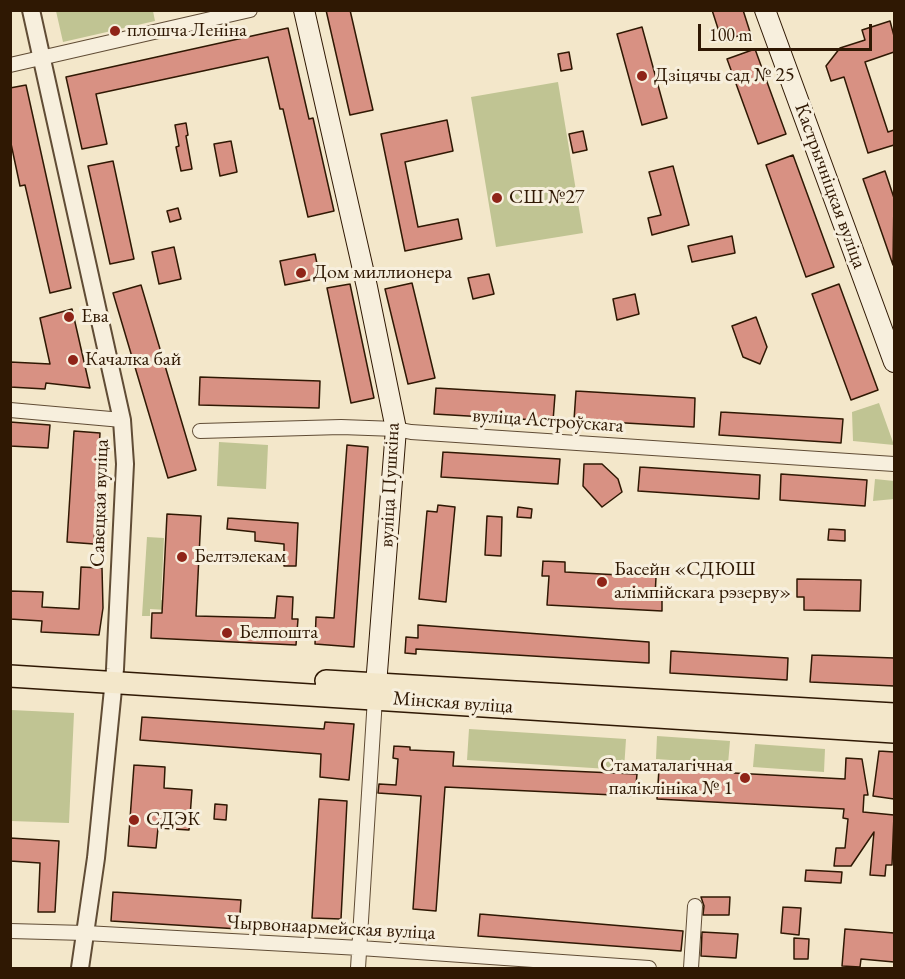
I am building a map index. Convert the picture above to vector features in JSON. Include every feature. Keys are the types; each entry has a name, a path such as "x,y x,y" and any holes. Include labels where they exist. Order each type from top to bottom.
{"main road":[{"name":"вуліца Пушкіна","path":"304,10 367,287 396,429 375,691"},
{"name":"Кастрычніцкая вуліца","path":"765,10 894,362"},
{"name":"Мінская вуліца","path":"10,662 114,676"},
{"name":"Мінская вуліца","path":"10,676 114,676 375,691 894,732"},
{"name":"Мінская вуліца","path":"375,691 658,701 894,714"}],"street":[{"name":"Савецкая вуліца","path":"32,10 122,420 125,464 114,676 96,858 80,969"},
{"path":"10,65 250,10"},
{"path":"10,410 122,420"},
{"name":"вуліца Астроўскага","path":"200,431 396,429 423,433 770,454 894,464"},
{"name":"вуліца Пушкіна","path":"358,969 375,691"},
{"path":"691,969 695,906"},
{"name":"Чырвонаармейская вуліца","path":"10,931 360,948 649,969"}],"green space":[{"path":"56,11 153,11 155,21 63,42"},
{"path":"558,82 583,233 496,247 471,97"},
{"path":"879,403 894,445 853,441 852,412"},
{"path":"219,442 268,445 266,489 217,486"},
{"path":"875,479 894,481 894,499 873,501"},
{"path":"147,537 164,538 161,600 166,601 166,610 150,609 150,616 142,616"},
{"path":"11,710 74,713 69,823 11,821"},
{"path":"469,729 626,739 624,770 467,760"},
{"path":"657,736 730,741 728,764 656,759"},
{"path":"755,744 825,749 824,772 753,767"}],"building":[{"path":"326,10 350,10 373,110 350,115"},
{"path":"712,10 743,10 750,32 722,41"},
{"path":"890,21 894,36 894,52 865,62 888,132 894,130 894,145 868,153 844,77 831,81 826,66 840,48 865,40 862,30"},
{"name":"Дзіцячы сад № 25","path":"642,27 667,118 642,125 617,34"},
{"path":"288,28 309,119 313,118 334,211 308,217 283,109 280,109 268,57 96,94 107,144 82,149 66,77"},
{"path":"755,49 786,134 758,144 727,59"},
{"path":"569,52 572,69 561,71 558,54"},
{"path":"26,85 71,288 50,293 25,185 20,186 10,139 10,88"},
{"path":"447,120 453,151 405,162 418,227 458,219 462,239 405,251 381,134"},
{"path":"186,123 192,169 181,171 176,147 179,146 175,125"},
{"path":"583,131 587,150 573,153 569,134"},
{"path":"231,141 237,172 220,176 214,144"},
{"path":"793,155 834,267 806,277 766,165"},
{"path":"113,161 134,259 110,264 88,166"},
{"path":"673,166 689,225 652,235 648,218 661,215 649,172"},
{"path":"885,171 894,198 893,265 863,179"},
{"path":"178,208 181,219 170,222 167,211"},
{"path":"732,236 735,253 692,262 688,246"},
{"path":"174,247 181,279 159,284 152,252"},
{"name":"Дом миллионера","path":"315,254 320,278 285,285 280,261"},
{"path":"489,274 494,294 473,299 468,278"},
{"path":"412,283 435,378 408,384 385,289"},
{"path":"350,284 374,398 351,403 327,288"},
{"path":"839,284 878,390 851,400 812,294"},
{"path":"141,285 196,470 168,478 113,293"},
{"path":"635,294 639,314 617,320 613,299"},
{"path":"72,309 90,388 46,383 45,389 10,387 10,362 50,364 40,318"},
{"path":"756,317 767,347 760,364 743,357 732,326"},
{"path":"200,377 320,381 319,408 199,405"},
{"path":"436,388 555,395 553,421 434,414"},
{"path":"576,391 695,398 694,427 574,420"},
{"path":"721,412 843,419 841,443 719,435"},
{"path":"10,422 50,425 48,448 10,446"},
{"path":"74,431 100,433 94,544 67,542"},
{"path":"347,445 368,447 354,647 315,644 316,617 334,618"},
{"path":"443,452 560,459 558,484 441,477"},
{"path":"584,464 602,464 618,479 622,492 602,507 583,486"},
{"path":"640,467 760,475 759,499 638,491"},
{"path":"781,474 867,480 865,506 780,500"},
{"path":"438,505 455,507 446,602 419,599 427,511 437,512"},
{"path":"518,507 532,509 531,518 517,517"},
{"path":"167,514 201,516 196,616 275,618 277,596 293,597 292,619 298,619 296,645 151,638 152,613 162,613"},
{"path":"487,516 502,517 501,556 485,555"},
{"path":"228,518 298,523 296,566 284,566 284,544 255,541 255,532 227,529"},
{"path":"829,529 845,530 845,541 828,540"},
{"name":"Басейн «СДЮШ алімпійскага рэзерву»","path":"543,561 565,562 565,572 656,577 655,597 662,597 662,611 547,605 549,576 542,576"},
{"path":"81,567 102,568 103,608 99,635 41,632 42,621 10,619 10,591 43,592 42,607 79,609"},
{"path":"797,579 861,580 860,611 804,610 804,597 797,597"},
{"path":"418,625 649,642 649,663 416,649 416,654 405,653 406,637 418,638"},
{"path":"671,651 788,658 787,680 670,673"},
{"path":"812,655 894,658 894,686 810,682"},
{"path":"142,717 324,729 325,722 354,724 349,780 320,777 321,754 140,740"},
{"path":"394,746 410,747 410,750 454,752 453,766 637,774 635,796 445,787 436,911 413,909 421,796 378,793 379,784 396,785 398,759 393,758"},
{"path":"879,751 894,752 894,799 873,796"},
{"path":"846,758 862,759 868,795 864,795 863,812 894,815 892,865 886,865 885,876 870,875 874,832 851,866 834,866 836,848 845,848 848,819 843,818 844,809 657,799 659,769 845,779"},
{"path":"134,765 165,767 164,788 192,790 189,830 158,828 156,848 128,846"},
{"path":"319,799 347,801 341,919 312,918"},
{"path":"215,804 227,805 226,820 214,819"},
{"path":"10,838 59,841 55,912 38,912 40,863 10,861"},
{"path":"806,870 842,872 841,883 805,881"},
{"path":"113,892 241,900 239,929 111,921"},
{"path":"701,897 730,897 729,915 703,915 704,906"},
{"path":"783,907 801,908 799,935 781,933"},
{"path":"480,914 683,931 681,951 478,936"},
{"path":"845,929 894,933 894,962 861,959 860,967 842,966"},
{"path":"702,932 738,934 736,958 701,956"},
{"path":"794,938 809,939 808,959 794,959"}],"place":[{"name":"плошча Леніна","path":"115,31"},
{"name":"Дзіцячы сад № 25","path":"642,76"},
{"name":"СШ №27","path":"497,198"},
{"name":"Дом миллионера","path":"301,273"},
{"name":"Ева","path":"69,317"},
{"name":"Качалка бай","path":"73,360"},
{"name":"Белтэлекам","path":"182,557"},
{"name":"Басейн «СДЮШ алімпійскага рэзерву»","path":"602,582"},
{"name":"Белпошта","path":"227,633"},
{"name":"Стаматалагічная паліклініка № 1","path":"745,778"},
{"name":"СДЭК","path":"134,820"}]}
